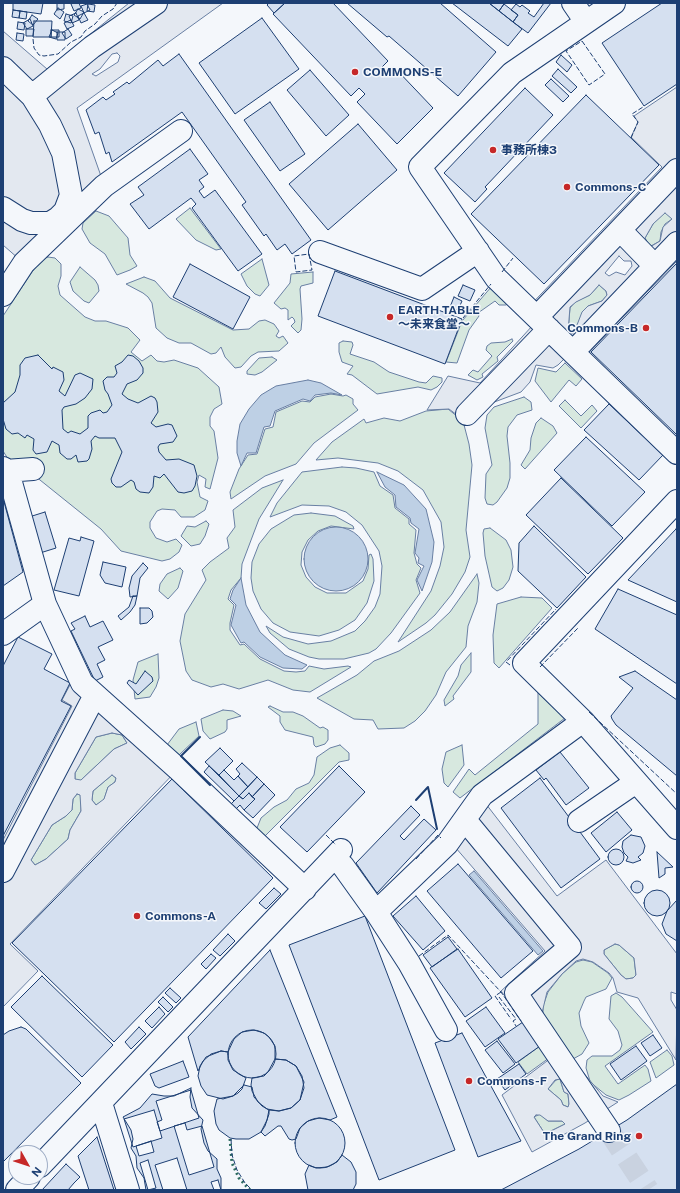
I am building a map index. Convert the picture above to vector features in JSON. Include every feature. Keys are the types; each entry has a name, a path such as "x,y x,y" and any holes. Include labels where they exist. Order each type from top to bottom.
{"lane":[{"path":"32,96 92,47 156,3"},
{"path":"573,3 586,22"},
{"path":"614,3 512,73 420,167 496,278 677,453"},
{"path":"3,68 32,96 50,125 63,153 70,187 69,202 65,211 58,218 50,222 40,224 22,220 3,208"},
{"path":"3,295 24,263 104,186 181,131"},
{"path":"467,414 620,230 677,170"},
{"path":"620,230 655,266"},
{"path":"573,352 677,243"},
{"path":"320,252 422,289 478,251"},
{"path":"4,470 33,470"},
{"path":"4,470 10,478 45,604 82,683 178,769 305,889"},
{"path":"677,501 520,667 583,721 677,828"},
{"path":"3,634 45,604"},
{"path":"3,871 95,695"},
{"path":"376,912 447,844 482,795 583,721"},
{"path":"579,821 636,782"},
{"path":"470,826 570,947 516,993 609,1132"},
{"path":"48,1158 338,854 343,866 376,912 409,963 446,1030"},
{"path":"101,1103 128,1190"}],"shaded area":[{"path":"129,3 223,3 77,108 108,196 19,259 3,245 3,31 47,69","holes":["117,53 120,56 118,62 96,76 92,74 100,69 112,54"]},
{"path":"677,87 677,261 576,366 566,357 553,368 536,365 530,382 521,392 489,404 465,421 449,409 427,410 448,376 480,383 533,325 522,314 662,167 631,137 638,122 634,116","holes":["665,213 672,219 663,227 660,241 650,247 645,238 653,224","619,256 624,261 631,261 632,266 625,275 616,272 609,276 605,273","599,285 606,291 607,295 602,301 588,306 582,312 577,325 578,330 576,335 568,332 570,307 576,302 590,295"]},
{"path":"190,208 221,249 216,250 196,240 176,219"},
{"path":"96,211 109,216 128,238 130,255 137,266 117,275 105,254 90,243 82,229 83,223"},
{"path":"665,212 672,219 665,224 661,232 660,241 649,247 645,238 653,224"},
{"path":"48,257 55,258 61,264 61,276 58,286 60,295 85,317 95,321 106,321 128,328 140,340 131,352 142,361 151,355 157,361 164,362 174,360 198,368 219,387 222,404 214,409 210,417 210,426 214,431 218,458 210,489 205,487 206,479 199,475 197,482 200,497 208,501 205,510 194,517 181,517 175,510 162,509 157,511 150,522 150,528 156,538 167,542 176,539 182,545 179,552 170,559 162,561 121,551 101,529 35,476 10,462 3,451 3,316 34,269 43,259"},
{"path":"262,259 269,285 260,296 255,294 247,286 241,274"},
{"path":"80,267 95,280 98,285 99,291 89,303 84,301 73,291 70,282"},
{"path":"313,272 313,283 301,286 300,289 302,319 301,330 298,333 291,326 295,322 294,319 292,317 288,320 288,310 285,308 281,309 274,303 290,283 291,274"},
{"path":"144,277 155,281 170,298 233,330 249,329 259,321 265,320 274,324 279,331 276,336 279,338 283,336 288,343 279,351 258,352 251,356 241,367 235,368 225,357 221,347 216,353 211,354 191,343 179,343 167,338 156,328 152,303 148,297 126,284"},
{"path":"599,285 606,291 607,295 602,301 588,306 576,335 568,332 570,308 575,302 590,295"},
{"path":"492,286 509,303 506,305 499,305 495,301 478,313 479,316 469,330 457,363 446,362 462,321"},
{"path":"512,339 513,341 497,357 498,361 482,374 483,377 477,380 468,375 473,370 478,372 492,356 486,350 487,346 491,343 505,342"},
{"path":"343,341 352,342 353,345 350,354 374,362 389,372 419,382 426,383 433,376 442,378 442,382 431,390 418,387 377,394 352,375 347,374 353,366 342,362 339,352 339,343"},
{"path":"272,357 277,360 262,372 255,375 247,374 247,371 259,358"},
{"path":"565,363 582,379 576,386 569,380 551,402 535,381 538,368 556,372"},
{"path":"331,394 346,395 353,399 353,404 358,410 314,443 296,464 265,476 231,499 230,492 239,469 248,455 257,454 265,429 273,427 276,412 302,401 310,402 315,397"},
{"path":"524,397 531,402 532,410 517,415 508,427 507,436 510,478 507,488 497,502 493,505 487,504 485,498 486,474 492,465 485,428 487,415 494,407"},
{"path":"565,400 581,416 592,405 597,411 581,428 559,406"},
{"path":"448,409 463,421 469,444 472,465 466,530 470,557 465,572 452,594 435,615 398,642 431,591 440,566 444,547 441,522 423,490 398,471 378,463 338,458 316,460 332,442 364,419 366,423 384,418 400,421 426,411"},
{"path":"541,418 553,426 557,433 525,469 521,465 530,450 531,438 536,423"},
{"path":"342,467 374,472 380,486 393,495 395,508 409,519 409,524 416,530 414,553 417,564 421,568 416,580 420,593 391,633 376,649 369,653 344,659 319,659 309,657 289,649 270,633 266,626 283,637 308,644 331,641 355,631 365,621 375,607 380,594 382,566 379,551 362,525 346,512 329,506 302,505 270,517 277,503 302,472"},
{"path":"283,480 259,519 242,564 241,578 231,590 228,599 234,605 230,630 240,645 244,644 260,659 284,671 305,671 309,666 324,669 348,666 351,667 310,692 293,690 268,680 239,689 223,684 211,687 192,680 186,671 180,641 185,614 206,580 202,570 229,548 227,538 235,527 233,510 262,488"},
{"path":"311,513 335,516 353,526 354,529 331,526 318,531 308,540 302,552 301,565 306,577 315,587 327,593 346,593 363,581 368,569 369,555 371,554 373,559 374,581 367,603 355,620 339,630 319,636 290,632 273,623 261,609 253,591 251,578 252,562 259,544 271,529 294,515"},
{"path":"206,521 209,524 205,536 200,544 191,546 181,536 187,526 195,527"},
{"path":"490,528 506,540 511,550 513,567 509,580 503,588 497,591 492,587 485,556 483,533 484,529"},
{"path":"180,568 183,571 178,588 168,599 159,591 160,584 167,574"},
{"path":"477,574 479,583 477,602 468,626 466,647 446,672 436,695 425,711 415,721 404,728 378,729 373,720 354,719 317,698 357,675 374,661 399,651 431,630 450,612"},
{"path":"521,597 542,598 552,608 499,668 494,663 493,635 497,604"},
{"path":"471,653 471,672 453,696 454,699 445,706 444,700 458,676 461,665"},
{"path":"158,654 159,678 156,687 150,697 135,699 133,680 138,662"},
{"path":"71,683 178,769 10,944 38,971 3,1007 3,840 72,706 62,700","holes":["112,733 122,735 127,743 114,749 81,780 75,779 75,773 96,737","112,775 116,778 115,782 108,787 104,799 96,805 92,800 93,791","77,794 80,795 81,811 70,830 68,839 46,859 35,865 31,860 52,825 72,810 73,799"]},
{"path":"538,693 565,718 460,798 453,792 469,769 475,775 538,724"},
{"path":"270,706 283,712 293,712 303,716 320,728 323,727 328,730 328,740 325,744 316,747 314,745 313,737 285,730 280,722 280,716 268,707"},
{"path":"223,710 233,711 241,716 227,720 227,729 225,732 210,739 203,731 201,719"},
{"path":"196,722 199,736 179,755 167,745 179,729"},
{"path":"112,733 122,735 127,743 114,749 80,781 75,780 75,773 96,737"},
{"path":"340,745 349,753 349,760 339,762 265,836 257,828 261,818 274,807 287,800 296,789 309,783 314,775 317,757 330,748"},
{"path":"462,745 464,765 448,787 444,783 442,769 446,752"},
{"path":"112,775 116,778 115,782 108,787 104,800 96,805 92,800 93,791"},
{"path":"77,794 81,795 81,811 70,830 68,839 46,859 35,865 31,860 52,825 72,810 73,799"},
{"path":"486,804 557,896 606,860 677,954 677,994 671,992 671,1000 677,1010 676,1060 638,998 617,992 613,978 609,973 593,962 583,959 576,961 562,974 547,992 542,1013 565,1051 603,1096 618,1102 585,1123 532,1152 502,1095 551,1058 501,991 545,951 455,847","holes":["615,944 619,945 634,958 636,975 633,978 626,979 621,975 604,954 604,950","560,1079 564,1092 568,1094 568,1107 563,1105 561,1100 548,1089 555,1080","536,1115 540,1115 548,1121 562,1121 565,1124 545,1134 534,1117"]},
{"path":"615,944 619,945 634,958 636,975 633,978 626,979 621,975 604,954 604,950"},
{"path":"583,960 592,962 608,973 612,978 606,989 586,997 584,1001 579,1013 581,1026 589,1043 582,1054 573,1059 543,1019 543,1006 548,992 562,974 576,962"},
{"path":"616,993 622,997 653,1032 605,1066 618,1084 645,1065 648,1069 651,1081 619,1100 606,1095 595,1086 590,1081 586,1068 587,1060 592,1056 612,1056 620,1050 622,1045 618,1031 609,1019 611,996"},
{"path":"540,1046 549,1058 527,1074 518,1062"},
{"path":"667,1050 672,1056 674,1065 656,1078 650,1062"},
{"path":"560,1079 564,1092 568,1094 568,1107 563,1105 561,1100 548,1089 556,1080"},
{"path":"540,1114 548,1121 562,1121 565,1124 545,1134 534,1117"}],"water":[{"path":"308,380 321,383 342,395 331,393 315,395 310,401 303,399 275,411 270,426 264,427 256,453 247,453 241,466 237,453 237,441 240,424 249,409 261,395 276,386"},
{"path":"377,472 404,485 426,509 434,542 432,562 422,591 417,580 424,566 418,563 419,558 415,553 419,529 411,523 410,518 396,507 395,495 385,487"},
{"path":"336,527 354,533 362,541 368,559 362,577 354,585 336,591 318,585 310,577 304,559 310,541 318,533"},
{"path":"241,578 246,605 260,632 285,655 307,665 302,669 283,668 260,657 244,642 241,643 231,625 236,605 230,599 233,590"},
{"path":"474,871 543,951 538,955 469,875"}],"building":[{"path":"13,3 43,3 41,14 13,10"},
{"path":"57,3 64,3 64,9 57,10"},
{"path":"79,3 81,8 74,11 71,4"},
{"path":"269,3 285,3 274,13 267,5"},
{"name":"COMMONS-E","path":"285,3 333,3 388,61 380,69 385,75 394,67 433,108 397,144 357,102 365,94 359,88 351,96 273,14"},
{"path":"347,3 440,3 496,52 458,96 389,36 387,37"},
{"path":"452,3 489,3 522,29 508,46"},
{"path":"489,3 502,3 504,4 499,11"},
{"path":"544,3 551,3 528,33 513,22 518,15 511,10 516,4 520,7 522,5 530,11 528,13 534,17"},
{"path":"662,3 677,3 677,84 644,106 602,43"},
{"path":"87,4 90,10 84,13 81,6"},
{"path":"88,4 95,5 94,12 87,11"},
{"path":"504,4 518,15 513,22 499,11"},
{"path":"58,8 64,12 60,19 54,14"},
{"path":"78,9 84,12 80,19 74,15"},
{"path":"13,10 20,11 19,18 12,17"},
{"path":"20,11 27,12 26,19 19,18"},
{"path":"76,13 79,20 72,23 69,16"},
{"path":"84,13 88,20 81,23 78,16"},
{"path":"66,14 73,16 71,23 64,21"},
{"path":"32,15 38,19 33,25 28,21"},
{"path":"262,18 299,69 235,114 199,63"},
{"path":"30,19 33,26 27,29 23,23"},
{"path":"71,20 74,26 67,29 64,23"},
{"path":"34,21 52,21 51,37 33,37"},
{"path":"18,22 25,23 24,30 17,29"},
{"path":"26,29 34,29 33,36 26,36"},
{"path":"68,29 72,35 66,39 62,33"},
{"path":"51,30 59,30 59,37 51,37"},
{"path":"52,30 58,33 56,39 49,37"},
{"path":"57,32 65,32 65,40 57,40"},
{"path":"17,33 24,34 23,41 16,40"},
{"path":"179,54 311,240 292,254 285,244 277,250 266,234 264,236 242,205 246,202 182,112 112,162 109,152 106,154 99,132 95,134 86,110 103,97 106,100 115,94 113,92 127,82 129,84 158,60 163,66"},
{"path":"561,55 572,65 567,72 556,62"},
{"path":"558,69 577,87 571,93 552,76"},
{"path":"310,70 349,115 326,136 287,90"},
{"path":"551,79 569,96 563,102 545,85"},
{"name":"事務所棟3","path":"525,88 553,115 485,187 487,189 475,202 444,173"},
{"name":"Commons-C","path":"586,95 659,165 544,284 471,214"},
{"path":"270,102 305,154 280,171 244,120"},
{"path":"358,124 397,170 328,230 289,184"},
{"path":"190,149 208,174 199,180 204,187 199,191 204,198 215,190 262,254 238,271 192,208 196,204 191,198 149,229 130,204 144,195 138,187"},
{"name":"Commons-B","path":"677,263 677,435 591,352"},
{"path":"190,264 250,297 233,329 173,297"},
{"name":"EARTH TABLE 〜未来食堂〜","path":"335,271 462,319 445,364 318,316"},
{"path":"463,285 475,290 470,301 458,296"},
{"path":"454,297 462,301 458,310 450,307"},
{"path":"38,355 52,369 53,367 63,372 64,380 59,391 65,396 75,375 80,373 93,379 92,389 85,398 76,404 64,407 62,410 63,429 68,433 71,431 80,434 88,428 88,416 91,413 100,410 103,413 107,412 112,405 105,390 103,381 107,377 114,377 117,373 115,366 122,362 128,355 133,356 139,361 143,368 143,373 137,380 127,384 122,394 128,399 138,403 151,396 155,398 158,412 151,423 156,427 168,424 172,425 177,436 173,442 160,444 158,447 159,452 166,460 179,459 194,465 197,476 195,486 192,491 184,493 178,492 164,474 160,478 154,476 153,487 149,493 140,492 136,489 134,482 131,480 121,487 116,487 112,483 111,479 122,452 115,438 99,438 95,436 91,441 92,449 89,459 87,461 78,462 76,455 71,459 67,459 60,453 59,445 52,441 47,452 36,454 33,450 34,439 27,435 25,438 18,433 12,434 6,429 3,419 3,403 15,392 20,375 20,365 25,358"},
{"path":"609,404 663,455 639,480 584,430"},
{"path":"586,437 645,492 612,526 554,470"},
{"path":"561,478 623,538 588,574 526,515"},
{"path":"3,498 23,572 3,586"},
{"path":"45,512 56,548 40,553 29,517"},
{"path":"534,526 586,577 557,608 518,571 519,543"},
{"path":"676,529 677,530 677,602 628,580"},
{"path":"81,537 94,541 79,596 54,590 69,538 80,541"},
{"path":"103,562 126,567 122,587 105,583 100,575"},
{"path":"143,563 148,568 140,578 137,596 130,597 129,588 132,576"},
{"path":"618,589 677,615 677,684 595,629"},
{"path":"133,596 137,596 135,605 121,620 118,616 129,607"},
{"path":"140,608 149,608 152,611 153,617 147,623 140,624"},
{"path":"85,616 90,627 103,621 113,640 98,647 105,660 97,664 103,677 95,681 71,631 75,629 71,623"},
{"path":"18,637 52,654 44,669 70,683 61,701 71,706 3,836 3,666"},
{"path":"145,671 152,677 153,681 138,695 127,683 129,680 136,684"},
{"path":"635,671 677,700 677,776 616,725 612,719 611,716 633,688 619,677"},
{"path":"220,748 233,761 219,775 205,762"},
{"path":"560,752 589,788 566,805 546,778 544,780 536,770"},
{"path":"242,763 257,777 248,787 238,776 240,774 236,769"},
{"path":"209,766 239,796 234,801 204,772"},
{"path":"339,766 365,792 307,852 280,827"},
{"path":"224,770 234,780 238,776 248,787 239,796 219,775"},
{"path":"257,777 264,784 252,797 249,793 243,799 239,796"},
{"path":"540,778 600,859 561,888 501,808"},
{"name":"Commons-A","path":"172,779 273,878 114,1042 12,943"},
{"path":"264,784 275,795 253,818 244,810 255,799 252,797"},
{"path":"249,793 255,799 244,810 240,805 236,809 231,804 239,796 243,799"},
{"path":"411,806 420,815 400,836 404,840 424,819 436,830 377,893 356,863"},
{"path":"617,812 632,830 606,852 591,833"},
{"path":"631,835 641,837 645,846 643,853 638,857 641,860 633,863 626,861 628,857 624,853 622,847 623,841"},
{"path":"616,849 622,851 624,857 622,863 616,865 610,863 608,857 610,851"},
{"path":"657,852 673,867 665,868 665,874 659,878"},
{"path":"458,864 533,951 501,978 427,891"},
{"path":"635,881 639,881 643,887 639,893 635,893 631,889 631,885"},
{"path":"274,888 281,894 266,909 259,903"},
{"path":"657,890 666,894 670,903 666,912 657,916 648,912 644,903 648,894"},
{"path":"416,896 445,931 423,950 393,916"},
{"path":"677,900 677,941 666,934 662,924 667,911"},
{"path":"365,916 455,1150 379,1180 289,945"},
{"path":"228,934 235,941 220,956 213,950"},
{"path":"448,937 457,949 432,967 423,955"},
{"path":"458,949 492,998 465,1017 430,968"},
{"path":"270,950 337,1117 330,1120 319,1118 308,1121 300,1128 296,1139 292,1140 289,1139 281,1126 278,1126 265,1136 261,1132 267,1120 269,1110 279,1111 291,1108 300,1100 304,1088 302,1076 296,1066 286,1060 275,1059 275,1046 269,1037 264,1033 254,1030 242,1032 234,1039 228,1052 221,1051 211,1054 203,1061 198,1071 188,1037"},
{"path":"211,954 216,958 206,969 201,964"},
{"path":"42,976 113,1045 82,1077 11,1007"},
{"path":"170,988 181,998 176,1003 165,993"},
{"path":"163,997 173,1007 168,1012 158,1002"},
{"path":"159,1007 165,1014 152,1028 145,1021"},
{"path":"486,1007 505,1033 485,1047 466,1021"},
{"path":"523,1022 540,1046 516,1063 498,1039"},
{"path":"21,1027 26,1029 81,1083 20,1145 8,1145 8,1157 3,1162 3,1035 9,1031"},
{"path":"139,1027 146,1034 131,1049 125,1042"},
{"path":"247,1030 257,1030 269,1037 276,1049 276,1059 269,1071 257,1078 247,1078 239,1074 232,1067 228,1059 228,1049 232,1041 239,1034"},
{"name":"Commons-F","path":"462,1033 521,1141 478,1157 435,1043"},
{"path":"653,1035 662,1048 650,1056 641,1043"},
{"path":"497,1041 515,1064 503,1073 485,1050"},
{"path":"636,1046 647,1061 621,1080 610,1064"},
{"path":"221,1051 228,1052 228,1060 233,1070 246,1078 242,1089 238,1093 223,1099 207,1095 201,1086 198,1076 200,1066 206,1057"},
{"path":"275,1059 286,1060 296,1066 304,1082 300,1100 291,1108 279,1111 267,1109 258,1102 252,1091 251,1085 252,1078 264,1076"},
{"path":"183,1061 189,1077 159,1088 155,1086 150,1074"},
{"path":"519,1064 526,1074 505,1090 497,1079"},
{"name":"The Grand Ring","path":"677,1084 677,1190 501,1190 579,1149 627,1120"},
{"path":"244,1085 252,1087 254,1097 262,1106 269,1110 269,1114 265,1126 261,1132 249,1139 230,1138 219,1130 216,1124 214,1111 217,1099 233,1096"},
{"path":"191,1088 190,1097 192,1108 203,1120 201,1129 204,1143 208,1151 217,1159 217,1169 221,1178 221,1190 146,1190 144,1178 137,1168 136,1156 131,1148 133,1139 131,1130 123,1117 140,1108 152,1094 174,1096"},
{"path":"191,1090 199,1118 160,1131 157,1122 162,1120 156,1101"},
{"path":"154,1110 162,1138 133,1147 124,1119"},
{"path":"315,1118 325,1118 338,1125 345,1138 345,1148 338,1161 325,1168 315,1168 306,1164 299,1157 295,1148 295,1138 299,1129 306,1122"},
{"path":"185,1123 187,1130 202,1126 214,1167 189,1175 174,1126"},
{"path":"97,1137 114,1190 89,1190 78,1156"},
{"path":"151,1141 154,1152 139,1156 136,1146"},
{"path":"342,1155 351,1162 356,1172 356,1184 353,1190 308,1190 305,1174 309,1165 316,1168 327,1167 337,1162"},
{"path":"177,1158 187,1190 163,1190 155,1165"},
{"path":"148,1160 156,1188 148,1190 140,1163"},
{"path":"66,1164 80,1177 68,1190 42,1190"},
{"path":"218,1180 221,1190 214,1190 211,1182"}],"tunnel":[{"path":"609,1131 648,1190"}],"hedge":[{"path":"230,1139 232,1163 239,1178 250,1190"}],"fence":[{"path":"33,39 34,48 39,55 44,56 58,54 71,42 81,37 85,31 95,24 102,16 113,9 117,3"},
{"path":"582,41 605,74 589,85 566,51 582,41"},
{"path":"631,138 638,122 632,114 643,107"},
{"path":"309,254 312,270 296,272 294,256 309,254"},
{"path":"502,272 513,258"},
{"path":"463,318 491,284"},
{"path":"510,665 506,662 556,609"},
{"path":"540,667 578,628"},
{"path":"589,712 677,794"},
{"path":"326,835 336,845"},
{"path":"416,859 438,835 441,838"},
{"path":"419,956 448,935 501,992 521,1021"},
{"path":"501,992 495,996 511,1019"},
{"path":"499,997 516,1019 513,1021 516,1026"},
{"path":"231,1139 232,1155 237,1170 245,1183 252,1190"}],"wall":[{"path":"200,737 181,756 210,785"},
{"path":"428,787 437,829"},
{"path":"416,800 428,787"}],"place":[{"name":"COMMONS-E","path":"355,72"},
{"name":"事務所棟3","path":"493,150"},
{"name":"Commons-C","path":"567,187"},
{"name":"EARTH TABLE 〜未来食堂〜","path":"390,317"},
{"name":"Commons-B","path":"646,328"},
{"name":"Commons-A","path":"137,916"},
{"name":"Commons-F","path":"469,1081"},
{"name":"The Grand Ring","path":"639,1136"}]}
